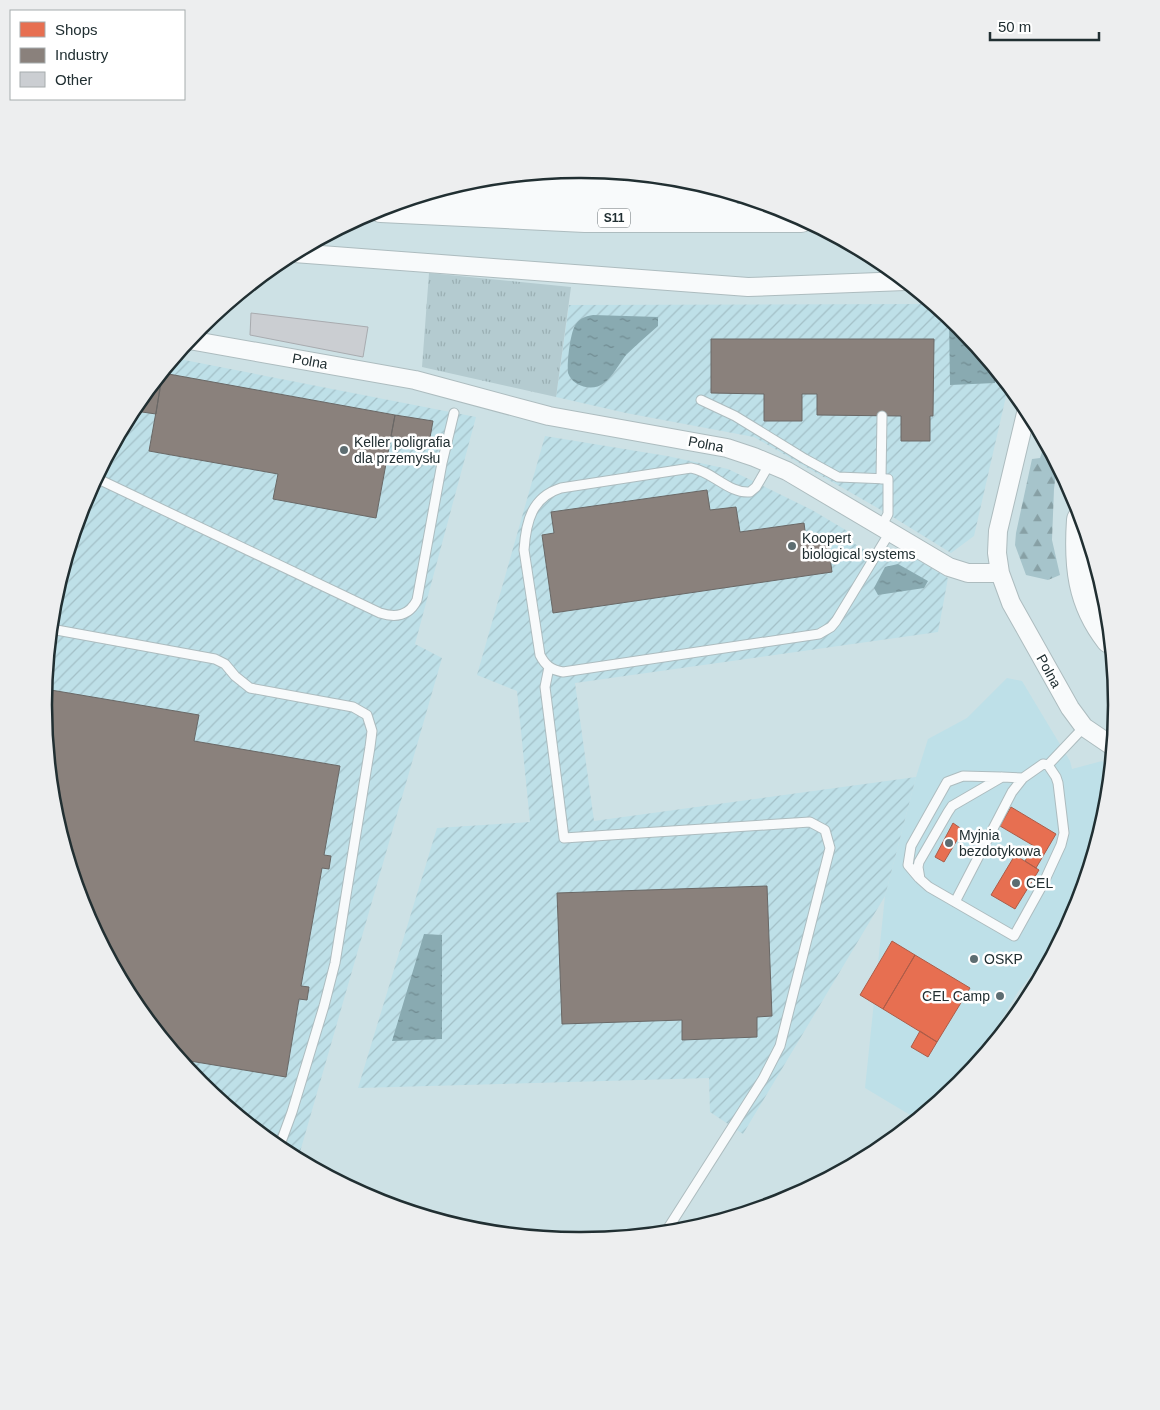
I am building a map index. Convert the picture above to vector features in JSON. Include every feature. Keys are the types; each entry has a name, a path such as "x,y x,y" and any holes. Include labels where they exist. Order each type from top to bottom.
{"highway":[{"name":"S11","path":"482,187 622,192 702,192"},
{"name":"S11","path":"400,209 585,218 782,218"},
{"path":"1081,538 1080,556 1083,582 1091,610 1101,625"}],"street":[{"path":"306,254 712,285 785,286 894,281"},
{"name":"Polna","path":"198,342 428,382 536,413 709,444 742,452 770,463 802,479 949,567 968,572 1000,573 1011,603 1070,708 1084,727 1106,741"},
{"path":"1000,573 997,552 998,530 1024,420"}],"lane":[{"path":"701,400 735,416 831,474 844,478 888,480 886,530 836,621 819,634 563,672 549,668 540,655 525,557 527,532 535,506 545,494 561,488 691,468 704,472 739,491 750,492 756,487 770,463"},
{"path":"103,481 380,613 399,616 409,611 416,600 442,463 454,413"},
{"path":"880,479 882,416"},
{"path":"58,630 215,659 225,664 235,676 250,688 352,708 366,716 372,731 370,747 335,963 324,1006 282,1140"},
{"path":"549,668 545,687 564,838 810,822 826,830 830,848 780,1046 763,1079 671,1224"},
{"path":"1048,765 1084,727"},
{"path":"955,902 1012,792 1023,778 1043,764 1048,765"},
{"path":"1023,778 963,776 947,782 911,846 908,865 923,884 1014,936 1044,882 1064,833 1058,783 1048,765"},
{"path":"920,879 918,867 920,862 948,812 958,803 1002,778"}],"shaded area":[{"path":"923,304 977,357 1006,395 974,536 951,553 888,514 754,437 626,413 556,397 569,305"},
{"path":"181,359 476,417 415,644 442,658 300,1152 232,1102 207,1078 183,1053 141,998 107,938 80,875 70,842 57,774 52,705 54,670 57,636 70,568 80,535 93,503 123,441 141,412"},
{"path":"545,436 667,456 728,469 812,510 849,532 853,543 884,560 908,554 948,578 938,632 575,683 594,821 916,777 885,896 743,1134 710,1112 709,1078 358,1088 437,828 530,822 517,691 477,675"},
{"path":"1007,678 1022,681 1070,761 1072,769 1102,761 1104,763 1103,774 1090,842 1080,875 1040,963 1018,992 996,1028 977,1053 928,1102 911,1115 865,1088 885,896 916,777 928,739 967,718"}],"green space":[{"path":"429,273 571,287 556,397 422,367"},
{"path":"1042,451 1055,477 1052,540 1060,575 1048,580 1026,575 1015,545 1032,459 1040,458"}],"water":[{"path":"593,315 658,317 658,326 626,355 604,383 600,386 584,387 574,382 571,378 568,373 568,362 571,340 576,324 579,320"},
{"path":"949,328 977,357 995,380 995,383 950,385"},
{"path":"898,564 928,581 924,588 878,595 874,588 885,567"},
{"path":"424,934 442,935 442,1039 392,1041"}],"building: Shops":[{"path":"1011,807 1056,834 1036,868 1025,861 1034,846 1000,826"},
{"name":"Myjnia bezdotykowa","path":"953,823 963,830 944,862 935,857"},
{"path":"1015,855 1039,870 1015,909 991,895"},
{"path":"892,941 915,955 883,1009 860,995"},
{"path":"915,955 970,988 937,1042 883,1009"},
{"path":"920,1031 937,1042 928,1057 911,1047"}],"building: Industry":[{"path":"711,339 934,339 933,416 930,416 930,441 901,441 901,416 817,415 817,394 802,394 802,421 764,421 764,394 711,393"},
{"path":"170,374 395,415 376,518 273,499 278,474 149,451 161,386"},
{"path":"160,387 156,414 141,412"},
{"path":"395,415 433,421 429,443 391,436"},
{"path":"707,490 710,510 736,507 740,532 804,523 806,538 827,535 832,572 553,613 542,535 554,533 551,512"},
{"path":"53,690 199,715 194,741 340,766 324,855 331,856 329,869 322,868 301,986 309,987 307,1000 299,999 286,1077 191,1061 141,998 123,969 93,907 80,875 70,842 57,774 52,705"},
{"path":"767,886 772,1016 757,1017 757,1037 682,1040 682,1020 562,1024 557,893"}],"building: Other":[{"path":"251,313 368,327 363,357 250,335"}],"place":[{"name":"Keller poligrafia dla przemysłu","path":"344,450"},
{"name":"Koopert biological systems","path":"792,546"},
{"name":"Myjnia bezdotykowa","path":"949,843"},
{"name":"CEL","path":"1016,883"},
{"name":"OSKP","path":"974,959"},
{"name":"CEL Camp","path":"1000,996"}]}
